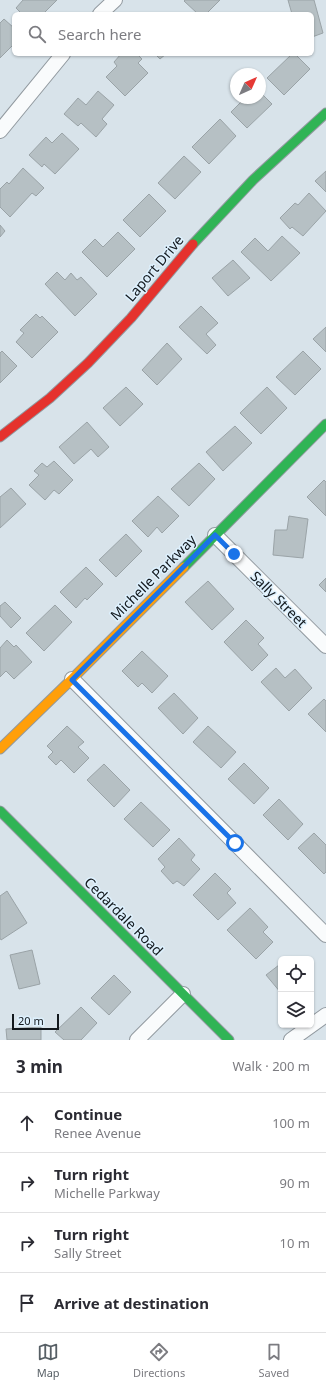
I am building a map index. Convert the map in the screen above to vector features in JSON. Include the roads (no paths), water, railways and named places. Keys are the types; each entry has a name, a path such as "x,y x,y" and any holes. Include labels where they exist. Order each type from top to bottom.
{"street":[{"path":"102,12 115,0"},
{"path":"0,131 61,56"},
{"name":"Laport Drive","path":"0,437 50,398 88,363 131,318 188,249 253,180 326,113"},
{"name":"Michelle Parkway","path":"0,749 72,680 326,424"},
{"name":"Sally Street","path":"215,535 326,646"},
{"path":"72,680 326,935"},
{"name":"Cedardale Road","path":"0,811 229,1040"},
{"path":"137,1040 183,994"},
{"path":"291,1040 326,1015"}]}
